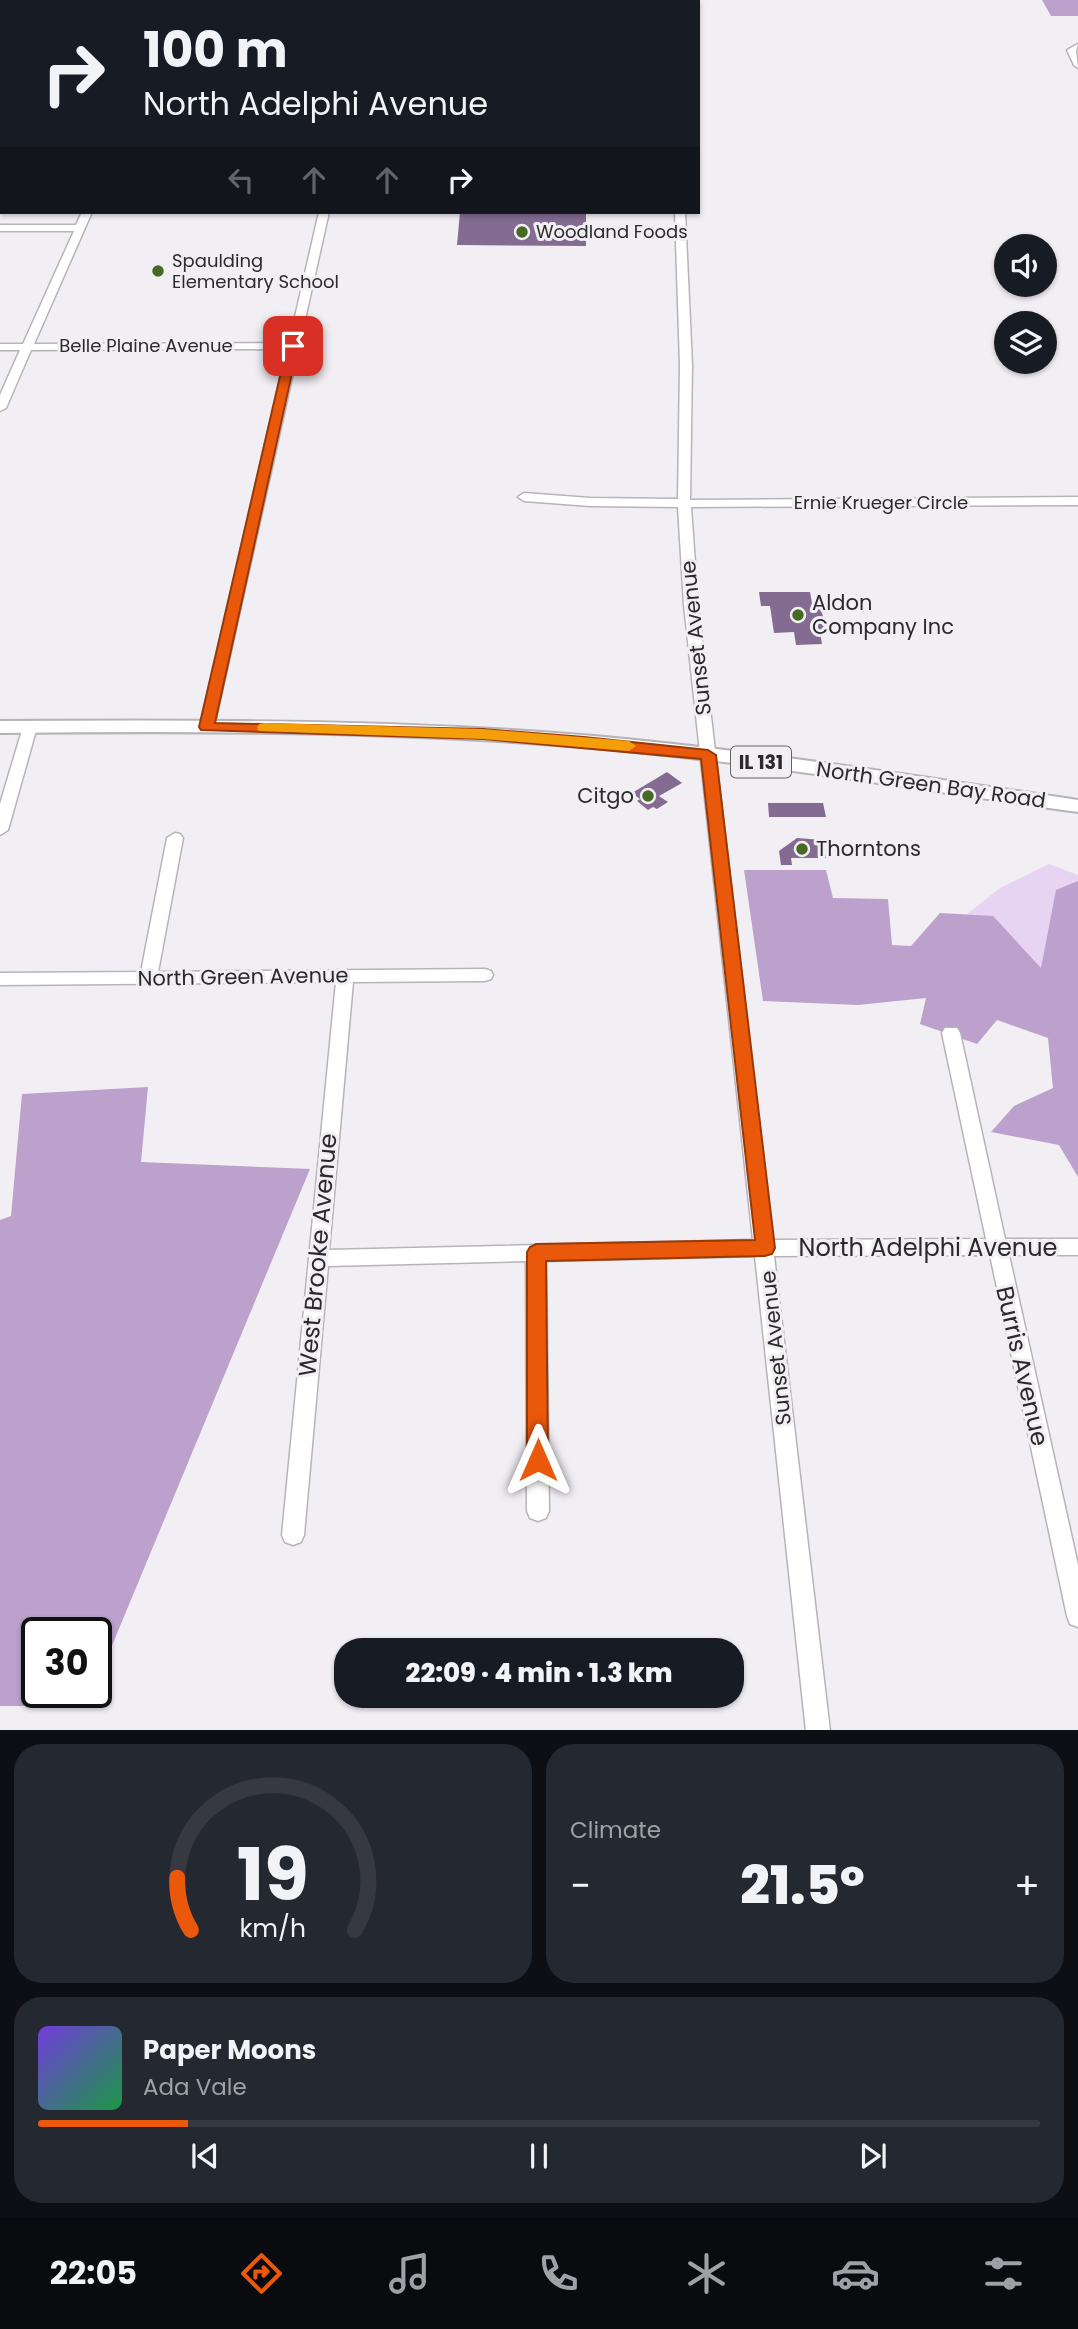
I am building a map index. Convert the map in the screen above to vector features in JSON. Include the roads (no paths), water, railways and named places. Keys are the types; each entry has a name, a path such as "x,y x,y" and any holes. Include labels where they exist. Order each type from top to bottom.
{"main road":[{"name":"IL 131","path":"0,727 30,727"},
{"name":"North Green Bay Road","path":"30,727 207,727 483,734 584,741 708,755 1078,806"}],"street":[{"path":"1077,47 1071,50 1078,65"},
{"path":"0,408 86,214"},
{"path":"207,727 324,214"},
{"name":"Sunset Avenue","path":"680,214 686,365 684,503 691,605 818,1730"},
{"path":"0,229 80,228"},
{"name":"Belle Plaine Avenue","path":"0,347 293,346"},
{"name":"Ernie Krueger Circle","path":"524,497 590,502 684,503 1078,501"},
{"path":"0,830 30,727"},
{"path":"148,978 175,838"},
{"name":"West Brooke Avenue","path":"293,1535 345,975"},
{"name":"North Green Avenue","path":"0,979 485,975"},
{"name":"Burris Avenue","path":"951,1033 1078,1616"},
{"name":"North Adelphi Avenue","path":"317,1258 765,1248 1078,1247"},
{"path":"536,1252 538,1511"}],"place":[{"name":"Woodland Foods","path":"522,232"},
{"name":"Spaulding Elementary School","path":"158,271"},
{"name":"Aldon Company Inc","path":"798,615"},
{"name":"Citgo","path":"648,796"},
{"name":"Thorntons","path":"802,849"}]}
